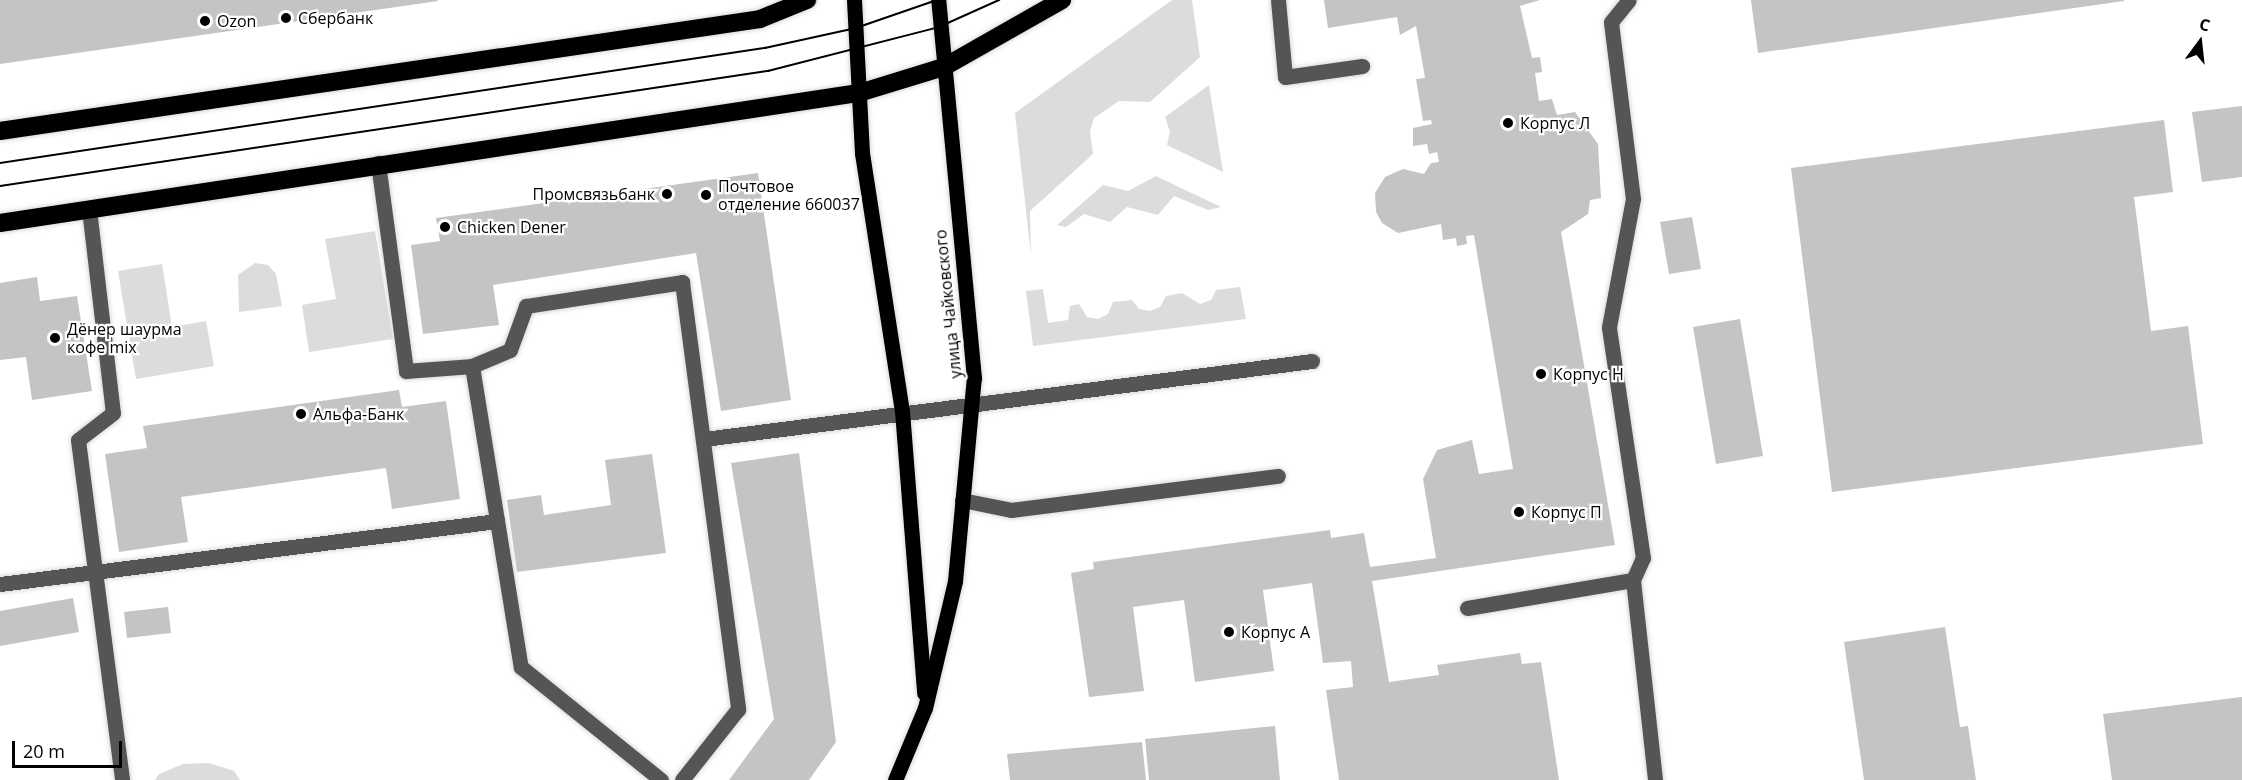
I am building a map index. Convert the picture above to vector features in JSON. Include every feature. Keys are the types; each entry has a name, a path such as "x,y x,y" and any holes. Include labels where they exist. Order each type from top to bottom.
{"highway":[{"path":"0,131 760,19 807,0"},
{"path":"0,223 378,163 859,93 944,68 1062,0"}],"main road":[{"name":"улица Чайковского","path":"854,0 862,153 902,411 925,708"},
{"name":"улица Чайковского","path":"895,780 925,708 955,581 974,378 938,0"}],"lane":[{"path":"1278,0 1285,77 1362,66"},
{"path":"1629,0 1611,22 1633,200 1609,327 1643,558 1633,580 1655,780"},
{"path":"378,163 405,370 472,366 510,350 526,306 682,282 738,709 682,780"},
{"path":"89,209 113,413 78,440 122,780"},
{"path":"704,439 902,411 1312,361"},
{"path":"472,366 521,667 661,780"},
{"path":"962,500 1011,510 1278,476"},
{"path":"0,584 497,521"},
{"path":"1467,608 1633,580"}],"shaded area":[{"path":"1172,0 1192,0 1200,57 1150,102 1119,101 1094,118 1090,131 1093,154 1030,211 1031,255 1015,113"},
{"path":"1209,85 1223,172 1167,145 1170,132 1165,117"},
{"path":"1156,176 1221,207 1208,210 1174,196 1158,215 1127,207 1110,222 1084,214 1066,227 1057,225 1103,185 1128,191"},
{"path":"375,231 393,339 309,352 302,305 336,299 325,239"},
{"path":"255,263 268,265 276,274 282,306 239,312 238,275"},
{"path":"162,264 172,327 206,321 214,366 136,379 118,271"},
{"path":"1240,287 1246,319 1033,346 1026,291 1043,289 1048,323 1068,320 1070,306 1079,304 1087,317 1098,319 1108,314 1113,302 1132,300 1139,309 1150,311 1160,307 1166,296 1182,293 1200,304 1211,300 1216,290"},
{"path":"209,763 234,771 240,780 155,780 159,774 183,764"}],"building":[{"path":"0,0 438,0 438,1 0,64"},
{"path":"1324,0 1540,0 1520,6 1532,58 1540,57 1542,72 1535,73 1539,101 1552,99 1557,115 1575,112 1598,144 1601,198 1590,200 1588,214 1561,232 1615,545 1372,581 1389,682 1439,675 1437,665 1520,653 1522,664 1541,662 1559,780 1339,780 1326,690 1353,687 1351,661 1323,663 1312,583 1263,590 1274,671 1195,682 1184,600 1133,607 1144,691 1089,697 1071,573 1094,569 1093,562 1330,530 1331,538 1364,533 1370,567 1436,558 1423,479 1437,450 1472,440 1479,474 1513,469 1474,235 1466,236 1467,244 1457,246 1456,238 1443,240 1441,224 1398,233 1382,223 1376,212 1375,193 1385,177 1403,169 1424,174 1431,163 1439,162 1437,152 1429,154 1427,144 1413,146 1413,128 1432,124 1431,120 1423,121 1416,79 1425,78 1416,26 1400,35 1397,17 1328,28"},
{"path":"1751,0 2124,0 2124,1 1758,53"},
{"path":"2242,106 2242,177 2202,182 2192,112"},
{"path":"2164,120 2173,192 2134,197 2151,331 2188,326 2203,444 1832,492 1791,168"},
{"path":"758,173 791,400 721,411 696,253 493,285 499,325 423,334 411,245 440,241 436,218"},
{"path":"1692,217 1701,269 1669,274 1660,222"},
{"path":"37,277 40,301 77,296 92,391 32,400 26,357 0,360 0,283"},
{"path":"1740,319 1763,456 1716,464 1693,327"},
{"path":"399,390 402,407 446,401 460,499 392,509 386,468 181,497 188,542 119,552 105,454 147,448 143,426"},
{"path":"799,453 836,742 809,780 729,780 774,719 731,463"},
{"path":"652,454 666,553 517,572 507,500 541,495 544,515 611,505 605,460"},
{"path":"73,598 79,632 0,646 0,611"},
{"path":"168,607 171,633 127,638 124,612"},
{"path":"1945,627 1960,727 1968,726 1976,780 1864,780 1844,642"},
{"path":"2242,697 2242,780 2112,780 2103,714"},
{"path":"1275,726 1280,780 1149,780 1145,739"},
{"path":"1142,742 1146,780 1010,780 1007,754"}],"tram line":[{"path":"0,163 765,48 856,28 937,0"},
{"path":"0,186 768,71 939,27 999,0"}],"place":[{"name":"Сбербанк","path":"286,18"},
{"name":"Ozon","path":"205,21"},
{"name":"Корпус Л","path":"1508,123"},
{"name":"Промсвязьбанк","path":"667,194"},
{"name":"Почтовое отделение 660037","path":"706,195"},
{"name":"Chicken Dener","path":"445,227"},
{"name":"Дёнер шаурма кофе mix","path":"55,338"},
{"name":"Корпус Н","path":"1541,374"},
{"name":"Альфа-Банк","path":"301,414"},
{"name":"Корпус П","path":"1519,512"},
{"name":"Корпус А","path":"1229,632"}]}
